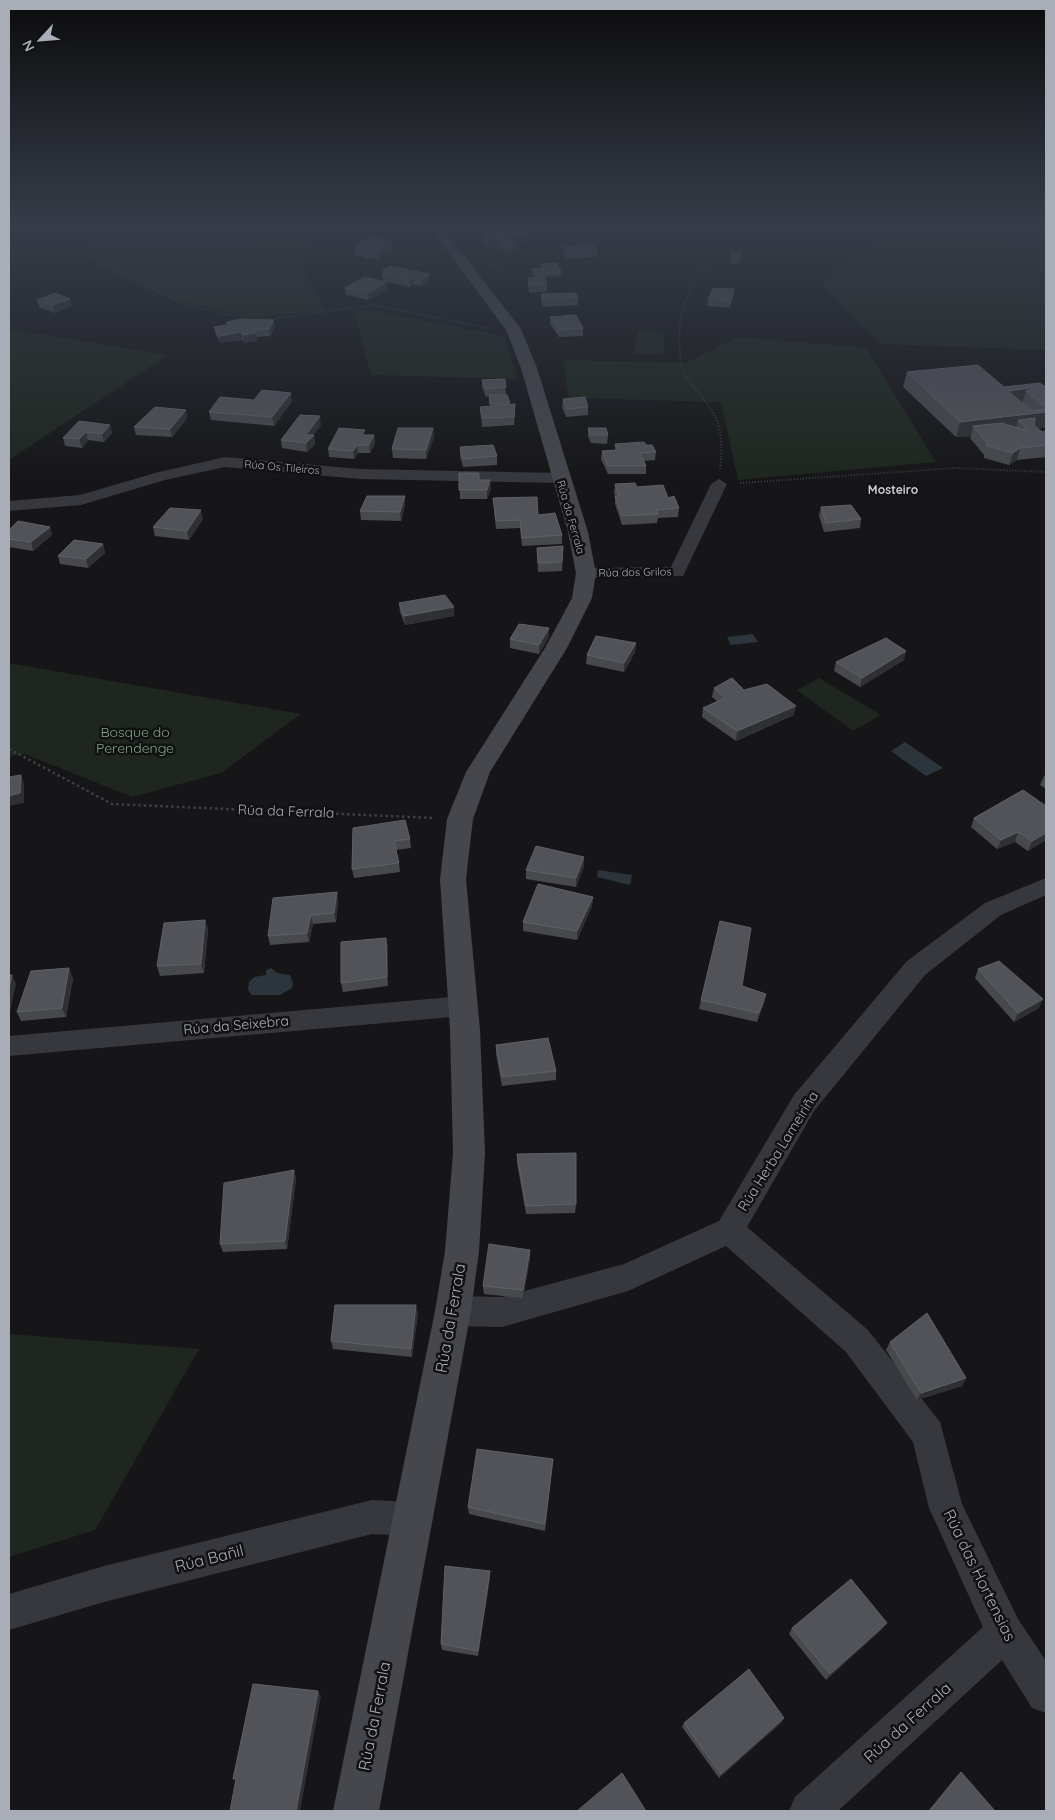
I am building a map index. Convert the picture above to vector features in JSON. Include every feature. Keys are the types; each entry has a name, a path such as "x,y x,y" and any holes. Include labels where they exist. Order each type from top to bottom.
{"street":[{"name":"Rúa da Ferrala","path":"356,1811 453,1310 462,1251 469,1153 463,1006 454,879 460,819 478,772 556,648 582,598 586,573 578,532 528,368 513,329 501,311"},
{"name":"Rúa Os Tileiros","path":"9,506 81,500 161,476 225,462 360,474 560,478"},
{"name":"Rúa dos Grilos","path":"586,573 677,572 719,484"},
{"name":"Rúa Herba Lameiriña","path":"729,1230 804,1104 916,968 993,909 1046,886"},
{"name":"Rúa da Seixebra","path":"9,1046 463,1006"},
{"path":"453,1310 502,1312 628,1276 729,1230"},
{"name":"Rúa das Hortensias","path":"729,1230 857,1341 928,1434 946,1508 1005,1632 1046,1694"},
{"name":"Rúa Bañil","path":"9,1612 104,1584 372,1517 412,1519"},
{"name":"Rúa da Ferrala","path":"809,1811 1005,1632"}],"path":[{"path":"211,311 273,319 330,311"},
{"path":"407,311 462,324 513,329"},
{"path":"683,311 680,358 689,382 712,411 723,441 719,484 847,477 956,468 1046,472"},
{"name":"Rúa da Ferrala","path":"9,749 112,804 460,819"}],"green space":[{"path":"224,311 326,311 252,317"},
{"path":"354,311 374,311 504,336 518,379 371,375"},
{"path":"848,311 1046,311 1046,350 881,344"},
{"path":"9,329 168,355 9,460"},
{"path":"638,331 665,332 663,354 633,354"},
{"path":"737,337 866,348 936,462 738,480 721,402 569,398 563,360 686,363"},
{"name":"Bosque do Perendenge","path":"9,663 301,714 221,773 132,797 25,754 9,757"},
{"path":"819,678 881,715 853,731 797,690"},
{"path":"9,1334 199,1349 95,1530 9,1557"}],"shaded area":[{"path":"753,634 758,642 731,645 727,637"},
{"path":"905,742 943,768 926,776 891,751"},
{"path":"598,870 632,875 630,885 597,877"},
{"path":"271,968 277,973 290,975 293,983 292,988 280,995 251,995 248,989 249,982 254,977 266,975 266,970"}],"building":[{"path":"576,315 583,328 559,330 550,317"},
{"path":"240,319 274,320 269,329 254,330 256,333 243,335 241,332 219,336 214,327 228,325 227,322"},
{"path":"978,365 1004,387 1040,383 1046,386 1046,408 1026,391 1032,390 1030,388 1008,391 1032,411 1046,409 1046,412 960,422 907,372"},
{"path":"505,379 506,387 486,389 482,380"},
{"path":"262,390 291,393 272,417 209,412 220,397 254,400"},
{"path":"489,395 507,395 510,403 490,404"},
{"path":"585,397 588,407 567,409 563,399"},
{"path":"515,404 514,417 482,418 480,407"},
{"path":"155,407 186,410 170,429 134,427"},
{"path":"300,415 320,416 306,435 314,435 306,443 281,440"},
{"path":"1035,418 1034,425 1042,432 1046,431 1046,445 1020,448 1013,453 987,446 987,443 973,426 1002,423 1028,431 1018,420"},
{"path":"79,421 110,425 102,434 86,432 79,439 63,438"},
{"path":"339,428 365,430 362,435 374,435 369,445 357,445 353,451 328,449"},
{"path":"398,428 433,428 426,450 392,449"},
{"path":"588,428 606,428 608,435 591,435"},
{"path":"644,442 646,445 652,445 656,452 640,453 646,466 608,466 602,451 618,450 615,444"},
{"path":"493,445 497,456 463,459 460,447"},
{"path":"459,473 479,473 479,480 490,480 487,490 459,490"},
{"path":"635,483 637,487 663,485 668,498 674,496 679,508 656,510 658,514 622,516 615,496 619,496 615,484"},
{"path":"367,496 405,496 400,512 360,511"},
{"path":"537,497 538,515 555,513 562,535 522,538 520,520 496,521 493,498"},
{"path":"851,505 861,519 826,523 821,507"},
{"path":"170,508 201,510 187,531 153,527"},
{"path":"18,521 50,527 31,542 9,539 9,530"},
{"path":"74,540 103,544 86,559 58,556"},
{"path":"563,546 562,562 538,563 537,548"},
{"path":"445,595 454,607 404,616 399,603"},
{"path":"519,624 549,628 539,645 510,639"},
{"path":"596,636 636,643 624,663 587,655"},
{"path":"886,638 906,651 862,678 836,662"},
{"path":"732,678 744,690 767,684 796,706 737,731 703,708 725,698 714,688"},
{"path":"21,775 20,793 9,796 9,777"},
{"path":"1023,790 1046,806 1046,833 1032,841 1018,832 1001,840 974,818"},
{"path":"405,820 410,839 394,841 399,863 352,869 353,828"},
{"path":"536,846 584,857 576,878 526,870"},
{"path":"538,884 593,897 577,931 523,922"},
{"path":"337,892 334,913 311,915 307,933 268,936 273,898"},
{"path":"205,920 201,964 157,966 164,923"},
{"path":"720,921 751,928 742,986 766,994 759,1013 701,1000"},
{"path":"386,938 387,977 341,983 341,942"},
{"path":"999,961 1043,999 1018,1013 978,969"},
{"path":"69,968 62,1008 17,1012 31,971"},
{"path":"9,975 12,975 9,989"},
{"path":"548,1038 556,1071 502,1077 496,1045"},
{"path":"576,1153 576,1204 526,1206 517,1154"},
{"path":"294,1170 285,1241 220,1244 224,1183"},
{"path":"489,1244 530,1250 523,1290 483,1286"},
{"path":"335,1305 416,1305 411,1349 331,1341"},
{"path":"927,1313 966,1378 921,1393 890,1342"},
{"path":"477,1449 553,1459 545,1524 468,1507"},
{"path":"445,1566 490,1571 478,1651 441,1644"},
{"path":"851,1579 887,1623 830,1674 792,1628"},
{"path":"749,1669 784,1718 721,1774 684,1723"},
{"path":"253,1684 318,1691 296,1811 230,1811 236,1779 233,1779"},
{"path":"961,1772 995,1811 930,1811"},
{"path":"622,1773 646,1811 577,1811"}],"district":[{"name":"Mosteiro","path":"893,489"}]}
